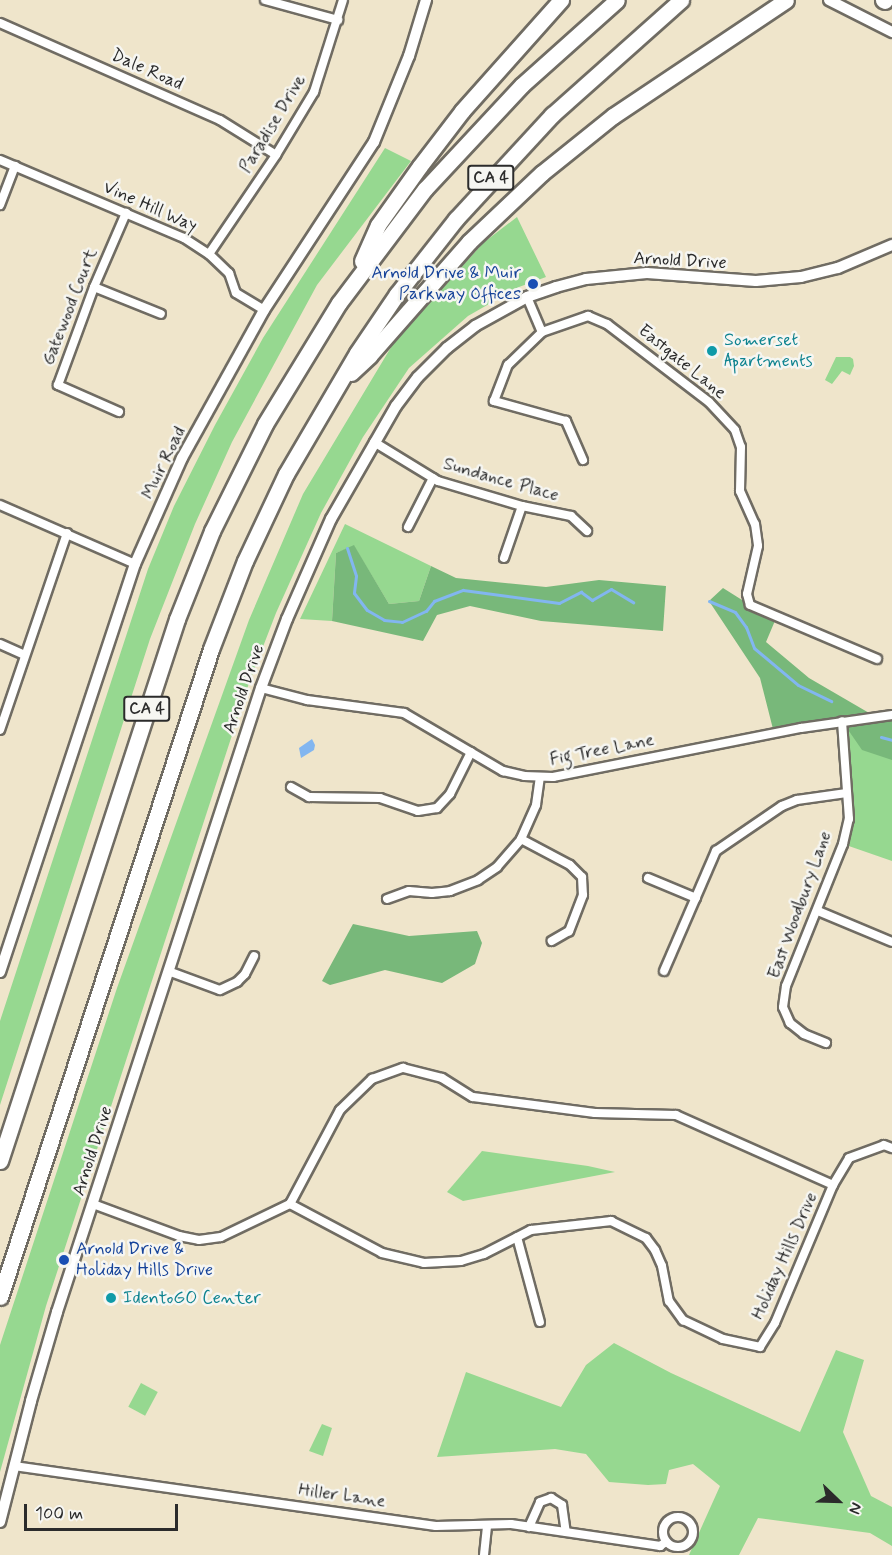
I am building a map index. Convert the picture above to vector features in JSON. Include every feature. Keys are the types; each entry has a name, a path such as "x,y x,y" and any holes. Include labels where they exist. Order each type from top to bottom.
{"highway":[{"path":"353,283 367,247 390,205 462,111 561,0"},
{"name":"CA 4","path":"0,1161 162,664 194,574 265,424 353,283 410,207 478,130 534,74 616,0"},
{"name":"CA 4","path":"0,1297 219,627 264,518 335,387 412,273 487,182 569,98 681,0"},
{"path":"335,387 369,356 469,242 542,173 621,111 786,0"}],"street":[{"path":"266,0 281,7 338,20"},
{"name":"Paradise Drive","path":"209,254 276,155 314,92 343,0"},
{"name":"Muir Road","path":"0,972 135,564 182,458 264,310 374,142 409,56 426,0"},
{"path":"828,0 892,32"},
{"name":"Dale Road","path":"0,23 220,120 276,155"},
{"name":"Vine Hill Way","path":"0,160 184,238 209,254 228,273 236,293 264,310"},
{"path":"0,205 15,166"},
{"name":"Gatewood Court","path":"119,412 58,385 94,287 126,213"},
{"name":"Arnold Drive","path":"0,1522 37,1380 261,688 312,559 374,442 411,387 447,348 475,326 527,297 586,279 647,273 756,281 801,277 838,267 892,245"},
{"path":"94,287 161,314"},
{"path":"527,297 542,332"},
{"name":"Eastgate Lane","path":"583,460 566,421 494,401 508,365 542,332 588,316 608,324 709,402 735,430 741,447 740,491 755,524 758,546 747,594 750,605 877,659"},
{"name":"Sundance Place","path":"374,442 434,478 522,506 571,516 586,531"},
{"path":"408,527 434,478"},
{"path":"0,505 135,564"},
{"path":"504,558 522,506"},
{"path":"0,730 67,533"},
{"path":"0,644 25,655"},
{"name":"Fig Tree Lane","path":"261,688 307,700 391,709 419,721 503,771 540,777 575,773 842,721 892,715"},
{"name":"East Woodbury Lane","path":"826,1043 804,1034 790,1023 783,1007 786,986 818,911 843,844 849,819 842,721"},
{"path":"291,787 309,797 380,798 418,811 436,808 450,794 471,752"},
{"path":"387,899 409,891 432,893 450,891 478,880 497,867 521,839 536,805 540,777"},
{"path":"664,971 716,851 782,806 797,800 847,793"},
{"path":"521,839 570,865 582,878 583,895 569,931 552,941"},
{"path":"648,878 696,898"},
{"path":"818,911 892,942"},
{"path":"168,971 220,990 237,982 245,974 254,956"},
{"name":"Holiday Hills Drive","path":"403,1068 442,1078 473,1097 595,1113 676,1115 833,1185 775,1323 760,1347 723,1339 683,1320 669,1301 662,1266 655,1250 646,1238 611,1221 566,1224 531,1230 484,1254 461,1261 413,1262 382,1253 290,1204 340,1110 372,1079 403,1068"},
{"path":"833,1185 849,1158 884,1145 892,1148"},
{"path":"93,1204 180,1236 199,1240 222,1237 290,1204"},
{"path":"517,1237 540,1322"},
{"name":"Hiller Lane","path":"14,1466 436,1526 529,1527 660,1546 666,1542"},
{"path":"529,1527 540,1502 550,1498 562,1505 566,1532"},
{"path":"484,1555 487,1525"}],"green space":[{"path":"385,148 411,161 317,285 232,442 195,524 150,639 0,1105 0,1021 148,569 174,506 263,338"},
{"path":"517,217 546,277 519,287 468,316 409,368 363,437 321,513 276,613 249,683 46,1306 0,1472 0,1345 117,988 249,620 303,494 393,344 483,243"},
{"path":"836,357 850,357 853,359 854,366 850,375 842,371 832,384 825,380"},
{"path":"345,524 431,566 419,601 389,604 354,546 336,553 332,621 300,619"},
{"path":"354,545 389,604 419,601 431,566 456,578 546,587 599,580 666,586 663,631 541,621 470,606 437,615 423,641 332,621 336,553"},
{"path":"723,588 750,605 777,616 766,642 809,678 876,717 892,715 892,760 862,750 842,721 774,733 760,678 709,601"},
{"path":"892,715 892,861 843,844 849,819 842,721"},
{"path":"353,924 409,936 477,931 482,943 475,964 442,983 385,970 330,985 322,981"},
{"path":"482,1151 615,1172 463,1201 447,1192"},
{"path":"614,1343 671,1373 800,1432 836,1350 864,1360 843,1432 871,1496 892,1507 892,1546 870,1533 758,1518 739,1555 689,1555 720,1486 693,1464 669,1470 666,1484 648,1485 609,1482 586,1454 555,1449 437,1457 466,1372 561,1407 586,1365"},
{"path":"141,1383 158,1392 145,1416 128,1407"},
{"path":"322,1424 332,1428 323,1456 309,1451"}],"water":[{"path":"312,739 315,745 314,750 301,758 299,748"}],"waterway":[{"path":"347,548 356,576 354,593 367,610 384,620 402,622 426,611 434,601 463,590 559,603 581,592 592,600 611,589 633,602"},
{"path":"709,601 735,612 746,627 754,648 798,685 831,701"},
{"path":"881,737 892,740"}],"place":[{"name":"Arnold Drive & Muir Parkway Offices","path":"533,284"},
{"name":"Somerset Apartments","path":"712,351"},
{"name":"Arnold Drive & Holiday Hills Drive","path":"64,1260"},
{"name":"IdentoGO Center","path":"111,1298"}]}
